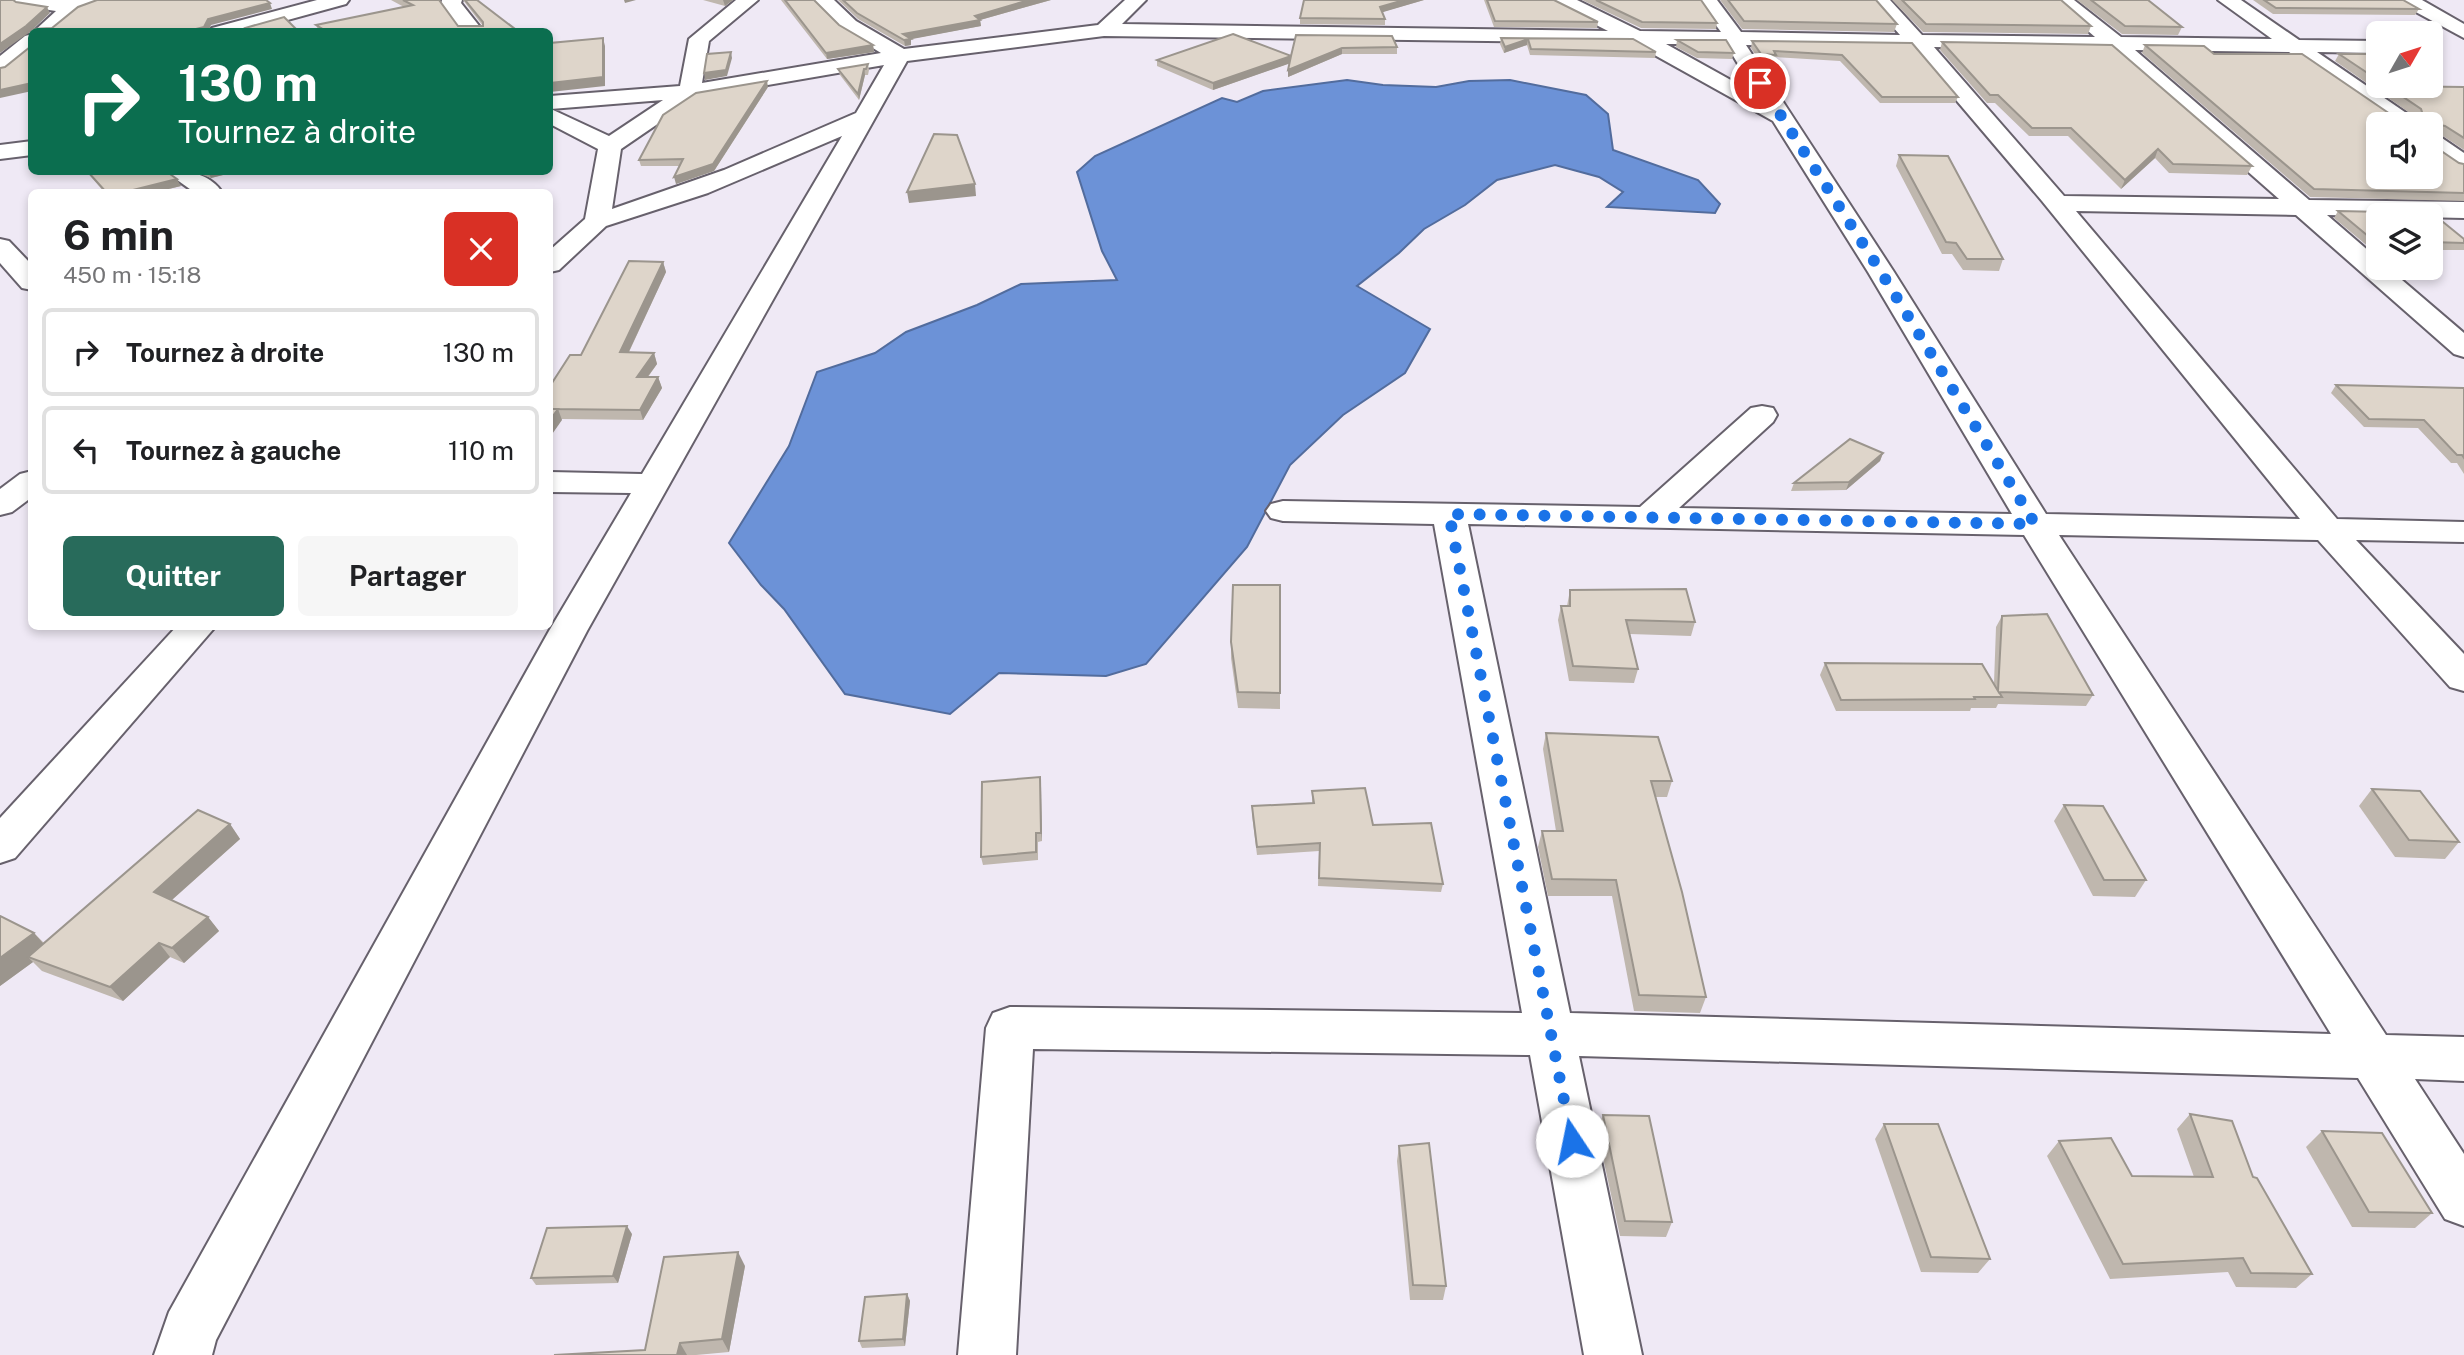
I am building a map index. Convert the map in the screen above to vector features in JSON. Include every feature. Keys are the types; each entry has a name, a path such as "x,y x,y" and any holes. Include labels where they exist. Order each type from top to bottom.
{"street":[{"path":"21,0 82,3"},
{"path":"234,28 339,0"},
{"path":"452,0 451,4 471,28"},
{"path":"597,221 610,146 690,92 699,38 748,0"},
{"path":"823,0 849,25 900,56"},
{"path":"1104,30 1136,0"},
{"path":"1562,0 1681,59 1784,120"},
{"path":"1707,0 1735,38 1736,46 1881,272 2035,524 2464,1201"},
{"path":"1879,0 1918,41 2056,203 2328,529 2464,678"},
{"path":"2062,0 2115,43 2464,348"},
{"path":"2228,0 2390,112"},
{"path":"2408,0 2460,43"},
{"path":"47,28 82,3"},
{"path":"553,102 690,92 900,56 1104,30 2366,47"},
{"path":"0,67 28,43"},
{"path":"183,1355 189,1332 568,631 900,56"},
{"path":"553,261 597,221 659,204 865,117"},
{"path":"553,118 610,146"},
{"path":"0,152 28,148"},
{"path":"2443,149 2464,164"},
{"path":"183,175 205,189"},
{"path":"2056,203 2464,210"},
{"path":"0,247 28,278"},
{"path":"1648,518 1762,415"},
{"path":"0,470 28,471"},
{"path":"553,482 652,484"},
{"path":"0,505 28,484"},
{"path":"1283,511 2464,531"},
{"path":"1449,514 1613,1355"},
{"path":"0,846 194,630"},
{"path":"987,1355 1010,1028 1552,1034 2464,1059"}],"water":[{"path":"1347,80 1383,85 1436,87 1469,81 1510,80 1586,95 1608,114 1613,150 1698,180 1720,204 1715,213 1607,207 1623,192 1599,177 1555,165 1497,180 1465,205 1424,229 1357,286 1430,329 1405,373 1343,415 1290,465 1247,547 1146,664 1106,676 999,673 950,714 845,694 784,609 761,585 729,543 789,446 817,372 875,353 906,332 977,305 1021,284 1117,280 1102,251 1077,172 1095,156 1222,98 1237,102 1263,91"}],"building":[{"path":"0,0 13,0 47,7 0,44"},
{"path":"97,0 266,0 270,3 208,19 204,27 200,28 52,28 78,7"},
{"path":"403,0 439,0 458,26 483,26 483,22 465,0 477,0 514,28 321,28 316,25 413,5"},
{"path":"785,0 814,0 839,25 873,45 826,53"},
{"path":"843,0 1029,0 975,16 980,20 903,34 911,39 904,40 857,13"},
{"path":"1304,0 1404,0 1380,7 1385,19 1300,18"},
{"path":"1487,0 1554,0 1598,22 1495,21"},
{"path":"1596,0 1701,0 1717,23 1642,22"},
{"path":"1728,0 1876,0 1897,24 1744,21"},
{"path":"1902,0 2061,0 2091,26 1926,24"},
{"path":"2091,0 2148,0 2182,27 2125,26"},
{"path":"2264,0 2403,0 2419,9 2276,8"},
{"path":"284,17 295,28 245,28"},
{"path":"1233,34 1291,56 1213,83 1157,60"},
{"path":"1296,35 1392,36 1397,47 1342,48 1288,70"},
{"path":"603,38 603,77 553,83 553,43"},
{"path":"1501,38 1633,39 1656,52 1531,49 1528,39 1505,47"},
{"path":"1677,40 1726,40 1734,53 1698,52"},
{"path":"1752,41 1912,43 1958,97 1882,97 1842,55 1774,51 1776,55 1761,54"},
{"path":"1942,42 2112,45 2252,166 2173,164 2158,149 2125,180 2071,128 2032,128 1998,95 1990,95"},
{"path":"2145,45 2204,46 2214,54 2302,54 2387,112 2366,112 2366,189 2443,189 2443,152 2464,164 2464,193 2314,189"},
{"path":"28,49 28,84 0,90 0,68"},
{"path":"731,52 726,70 704,73 707,54"},
{"path":"2339,54 2366,54 2366,72"},
{"path":"868,64 864,69 858,94 838,69"},
{"path":"767,81 713,164 674,177 683,159 639,160 663,115 696,93"},
{"path":"2443,87 2464,87 2464,138 2445,126 2443,112 2422,112 2405,98 2443,98"},
{"path":"934,134 957,135 975,184 907,192"},
{"path":"1899,155 1948,156 2003,259 1967,259 1956,243 1946,242"},
{"path":"91,175 171,175 177,179 137,189 103,189"},
{"path":"2338,211 2366,212 2366,234"},
{"path":"2443,222 2464,239 2464,243 2443,242"},
{"path":"629,261 663,262 620,352 654,353 637,377 658,377 640,410 553,409 553,381 570,355 581,355"},
{"path":"2336,385 2464,388 2464,458 2457,455 2424,420 2369,419"},
{"path":"1850,439 1883,453 1849,482 1794,483"},
{"path":"1233,585 1280,585 1280,693 1238,692 1231,642"},
{"path":"1686,589 1695,622 1626,620 1638,669 1573,666 1561,606 1570,606 1570,590"},
{"path":"2047,614 2093,695 1999,692 2002,697 1841,700 1825,663 1982,664 1998,691 2002,616"},
{"path":"1546,733 1658,737 1672,781 1651,781 1682,892 1706,997 1639,995 1616,880 1552,879 1542,831 1563,831"},
{"path":"1040,777 1041,833 1036,833 1036,852 981,857 982,782"},
{"path":"1365,788 1373,825 1431,823 1443,884 1319,878 1320,843 1257,847 1252,806 1314,803 1312,791"},
{"path":"2372,789 2420,791 2459,842 2409,840"},
{"path":"2064,805 2103,806 2146,880 2104,880"},
{"path":"198,810 230,824 154,892 208,917 172,948 159,943 110,987 28,957"},
{"path":"0,916 34,933 0,958"},
{"path":"2190,1114 2232,1121 2253,1177 2257,1178 2312,1274 2251,1273 2243,1258 2123,1264 2059,1141 2111,1138 2132,1176 2213,1177"},
{"path":"1603,1115 1649,1116 1672,1222 1625,1221"},
{"path":"1884,1124 1938,1124 1990,1259 1931,1257"},
{"path":"2322,1131 2382,1133 2432,1213 2369,1212"},
{"path":"1429,1143 1446,1286 1413,1285 1399,1146"},
{"path":"627,1226 613,1276 531,1278 547,1228"},
{"path":"738,1252 722,1339 680,1343 677,1355 554,1355 645,1350 664,1257"},
{"path":"907,1294 903,1339 859,1341 865,1297"}],"route":[{"path":"1572,1141 1449,514 2035,524 1881,272 1760,83"}]}
